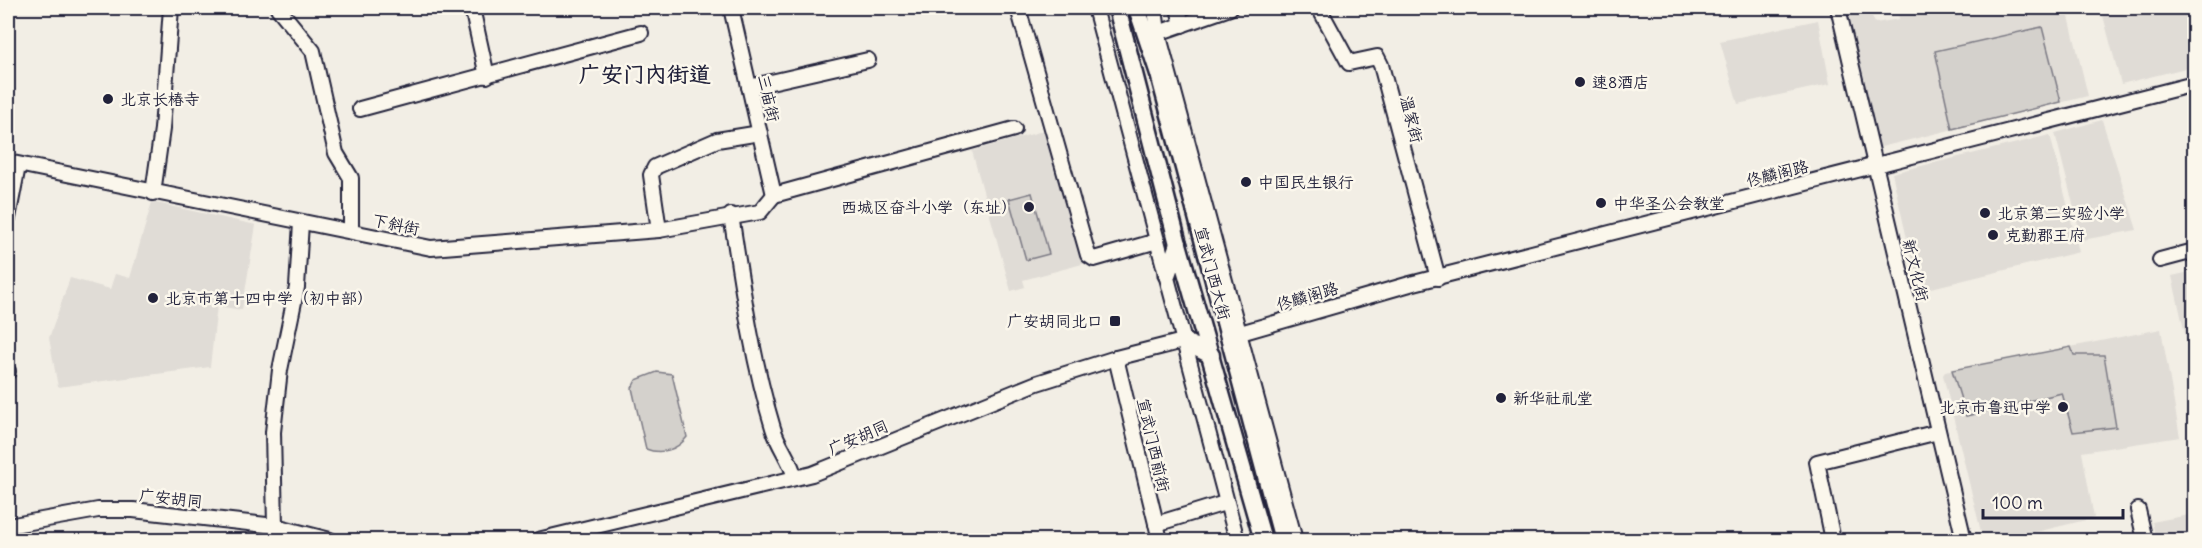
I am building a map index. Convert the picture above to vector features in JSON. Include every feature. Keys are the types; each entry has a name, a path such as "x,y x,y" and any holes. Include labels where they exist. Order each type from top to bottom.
{"main road":[{"name":"宣武门西大街","path":"1117,8 1178,244 1263,540"},
{"name":"宣武门西大街","path":"1137,8 1159,74 1235,335 1283,540"},
{"path":"1158,33 1159,74"},
{"path":"1167,275 1178,244"},
{"path":"1184,341 1211,355"}],"street":[{"path":"153,193 162,129 171,8"},
{"path":"278,8 313,51 336,153 351,178 351,231"},
{"path":"472,8 487,76"},
{"name":"三庙街","path":"731,8 774,195"},
{"path":"1018,8 1088,255 1095,259 1157,241"},
{"path":"1095,8 1167,275 1225,503 1237,540"},
{"name":"宣武门西大街","path":"1147,8 1158,33"},
{"name":"宣武门西大街","path":"1155,8 1158,33 1235,335 1295,540"},
{"path":"1178,8 1182,25"},
{"path":"1158,33 1230,8"},
{"name":"温家街","path":"1319,8 1349,63 1377,57 1381,65 1438,278"},
{"name":"新文化街","path":"1838,8 1964,540"},
{"path":"360,109 641,33"},
{"path":"750,87 868,60"},
{"name":"佟麟阁路","path":"1235,335 1438,278 2194,84"},
{"path":"774,195 1014,129"},
{"path":"659,230 651,175 655,167 717,140 760,133"},
{"path":"8,218 13,164"},
{"name":"下斜街","path":"13,164 431,248 659,230 731,215 760,212 774,195"},
{"path":"731,215 752,341 774,430 792,466 795,478"},
{"path":"275,526 273,432 280,370 297,287 301,223"},
{"path":"2160,260 2194,251"},
{"name":"广安胡同","path":"538,540 795,478 1026,387 1116,358 1184,341"},
{"name":"宣武门西前街","path":"1116,358 1160,540"},
{"path":"1833,540 1817,462 1938,432"},
{"path":"1156,524 1225,503"},
{"name":"广安胡同","path":"8,526 98,510 133,510 275,526 330,540"},
{"path":"2138,510 2145,540"}],"shaded area":[{"path":"1897,8 1924,10 2067,8 2088,96 1877,148 1849,13 1869,9 1875,23 1899,19"},
{"path":"2101,8 2194,8 2194,66 2121,84"},
{"path":"1818,20 1830,84 1738,104 1720,41"},
{"path":"2042,27 2061,102 1952,129 1935,51"},
{"path":"2102,120 2137,230 2082,240 2055,133"},
{"name":"西城区奋斗小学（东址）","path":"1050,129 1086,263 1023,280 1025,287 1011,291 972,151"},
{"name":"北京第二实验小学","path":"2050,135 2079,252 1919,291 1892,173"},
{"path":"1032,193 1049,254 1026,260 1009,199"},
{"name":"北京市第十四中学（初中部）","path":"152,202 256,225 242,310 217,306 210,367 58,387 49,338 70,278 110,289 115,274 130,278"},
{"path":"2194,271 2194,374 2172,276"},
{"name":"北京市鲁迅中学","path":"2161,329 2180,437 2082,452 2094,518 2003,540 1983,540 1943,375 1945,372"},
{"path":"2071,347 2074,355 2104,355 2116,427 2073,432 2062,393 1966,416 1952,370"},
{"path":"657,372 672,374 687,437 674,448 663,451 646,449 632,388 636,380"},
{"path":"2194,514 2194,540 2156,540 2152,522"}],"place":[{"name":"速8酒店","path":"1580,82"},
{"name":"北京长椿寺","path":"108,99"},
{"name":"中国民生银行","path":"1246,182"},
{"name":"中华圣公会教堂","path":"1601,203"},
{"name":"西城区奋斗小学（东址）","path":"1029,207"},
{"name":"北京第二实验小学","path":"1985,213"},
{"name":"克勤郡王府","path":"1993,235"},
{"name":"北京市第十四中学（初中部）","path":"153,298"},
{"name":"广安胡同北口","path":"1115,321"},
{"name":"新华社礼堂","path":"1501,398"},
{"name":"北京市鲁迅中学","path":"2063,407"}],"district":[{"name":"广安门内街道","path":"645,74"}]}
